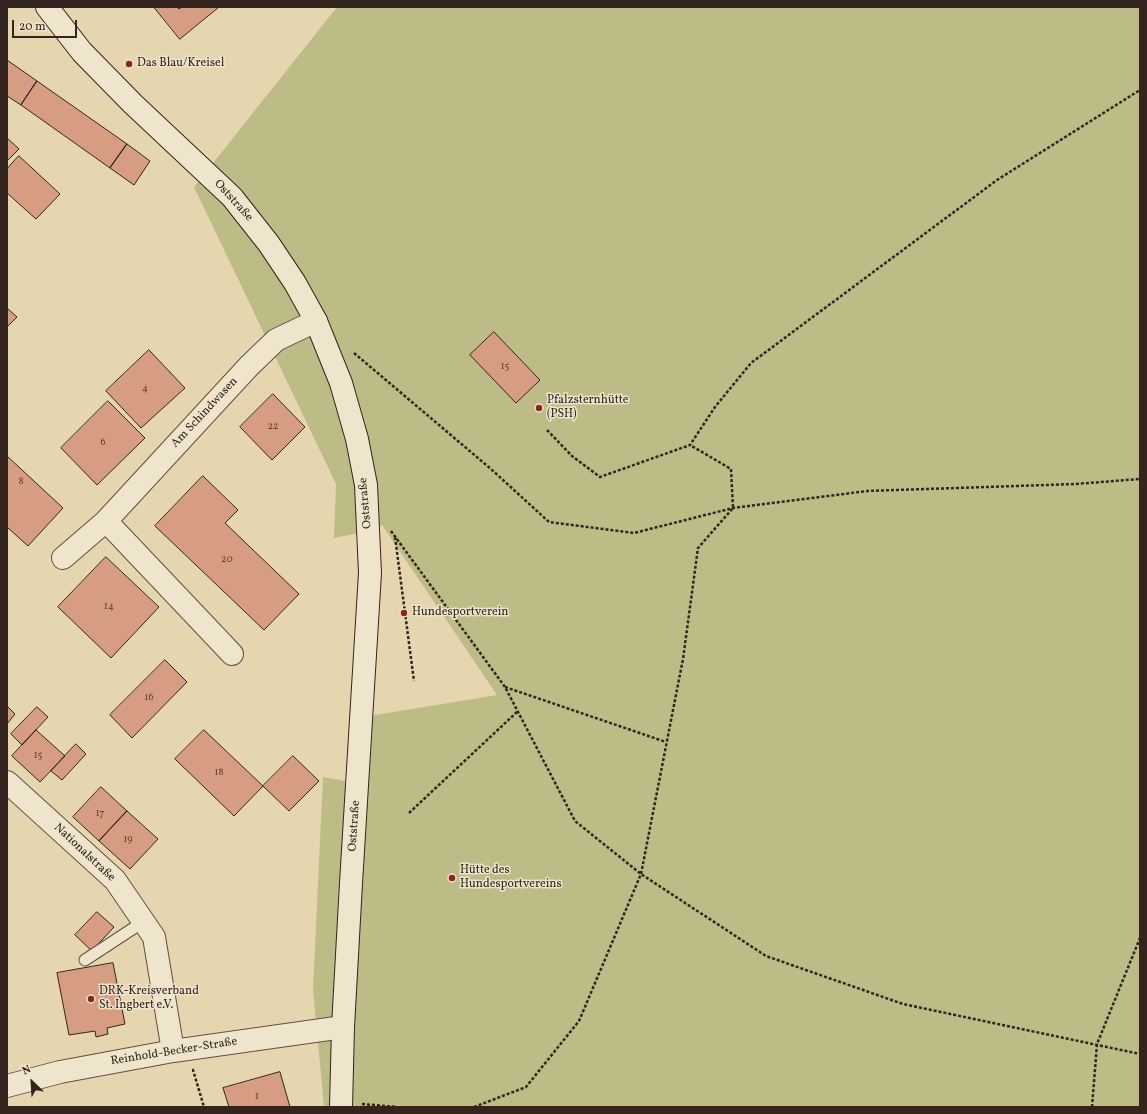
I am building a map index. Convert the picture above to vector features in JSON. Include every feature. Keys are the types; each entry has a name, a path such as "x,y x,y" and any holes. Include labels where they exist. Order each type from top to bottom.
{"street":[{"name":"Oststraße","path":"48,7 82,52 133,104 232,197 269,244 295,284 316,321 341,383 356,439 366,485 370,573 351,883 341,1105"},
{"name":"Am Schindwasen","path":"63,558 106,521 182,438 276,340 316,321"},
{"path":"106,521 232,654"},
{"name":"Nationalstraße","path":"7,782 115,880 154,937 172,1051"},
{"name":"Reinhold-Becker-Straße","path":"7,1086 60,1072 172,1051 344,1027"}],"lane":[{"path":"85,960 144,922"}],"path":[{"path":"546,430 572,456 600,477 690,445 715,407 751,363 997,180 1140,90"},
{"path":"349,349 491,469 550,522 634,533 733,508 867,491 1075,484 1140,480"},
{"path":"474,1107 526,1087 579,1021 641,874 683,658 698,548 733,508 731,469 690,445"},
{"path":"391,530 505,687 575,821 641,874 766,956 904,1004 1140,1054"},
{"path":"395,537 414,681"},
{"path":"505,687 666,742"},
{"path":"409,813 518,711"},
{"path":"1092,1107 1097,1044 1140,938"},
{"path":"189,1071 193,1070 204,1107"},
{"path":"341,1105 397,1107"}],"shaded area":[{"path":"337,7 1140,7 1140,1107 324,1107 313,989 323,777 356,783 363,717 497,695 382,525 369,531 334,538 336,484 194,187"}],"building":[{"path":"154,7 177,7 179,9 182,7 219,7 180,39"},
{"path":"7,60 37,81 21,105 7,96"},
{"path":"37,81 127,144 110,168 21,105"},
{"path":"7,138 19,149 7,161"},
{"path":"127,144 150,161 134,185 110,168"},
{"path":"19,156 60,194 36,219 7,193 7,169"},
{"path":"7,308 17,317 7,327"},
{"path":"494,332 540,380 516,403 470,355"},
{"path":"149,350 185,388 141,428 106,391"},
{"path":"273,394 305,427 272,460 240,427"},
{"path":"108,401 145,438 97,485 61,448"},
{"path":"7,456 63,508 28,546 7,527"},
{"path":"203,476 238,510 225,523 299,594 264,630 155,526"},
{"path":"106,557 159,607 111,658 58,607"},
{"path":"165,660 187,682 132,738 110,715"},
{"path":"7,706 15,714 7,724"},
{"path":"37,707 48,717 22,745 11,734"},
{"path":"36,730 65,756 40,782 12,756"},
{"path":"204,730 263,786 234,816 175,759"},
{"path":"76,744 86,754 62,780 51,771"},
{"path":"293,756 319,781 289,811 263,786"},
{"path":"101,787 127,811 99,841 73,817"},
{"path":"127,811 158,839 130,869 99,841"},
{"path":"97,912 114,927 92,951 75,935"},
{"name":"DRK-Kreisverband St. Ingbert e.V.","path":"113,963 125,1024 107,1028 108,1034 96,1037 95,1031 69,1035 57,973"},
{"path":"280,1072 290,1107 229,1107 223,1088"}],"place":[{"name":"Das Blau/Kreisel","path":"129,64"},
{"name":"Pfalzsternhütte (PSH)","path":"539,408"},
{"name":"Hundesportverein","path":"404,613"},
{"name":"Hütte des Hundesportvereins","path":"452,878"},
{"name":"DRK-Kreisverband St. Ingbert e.V.","path":"91,999"}]}
